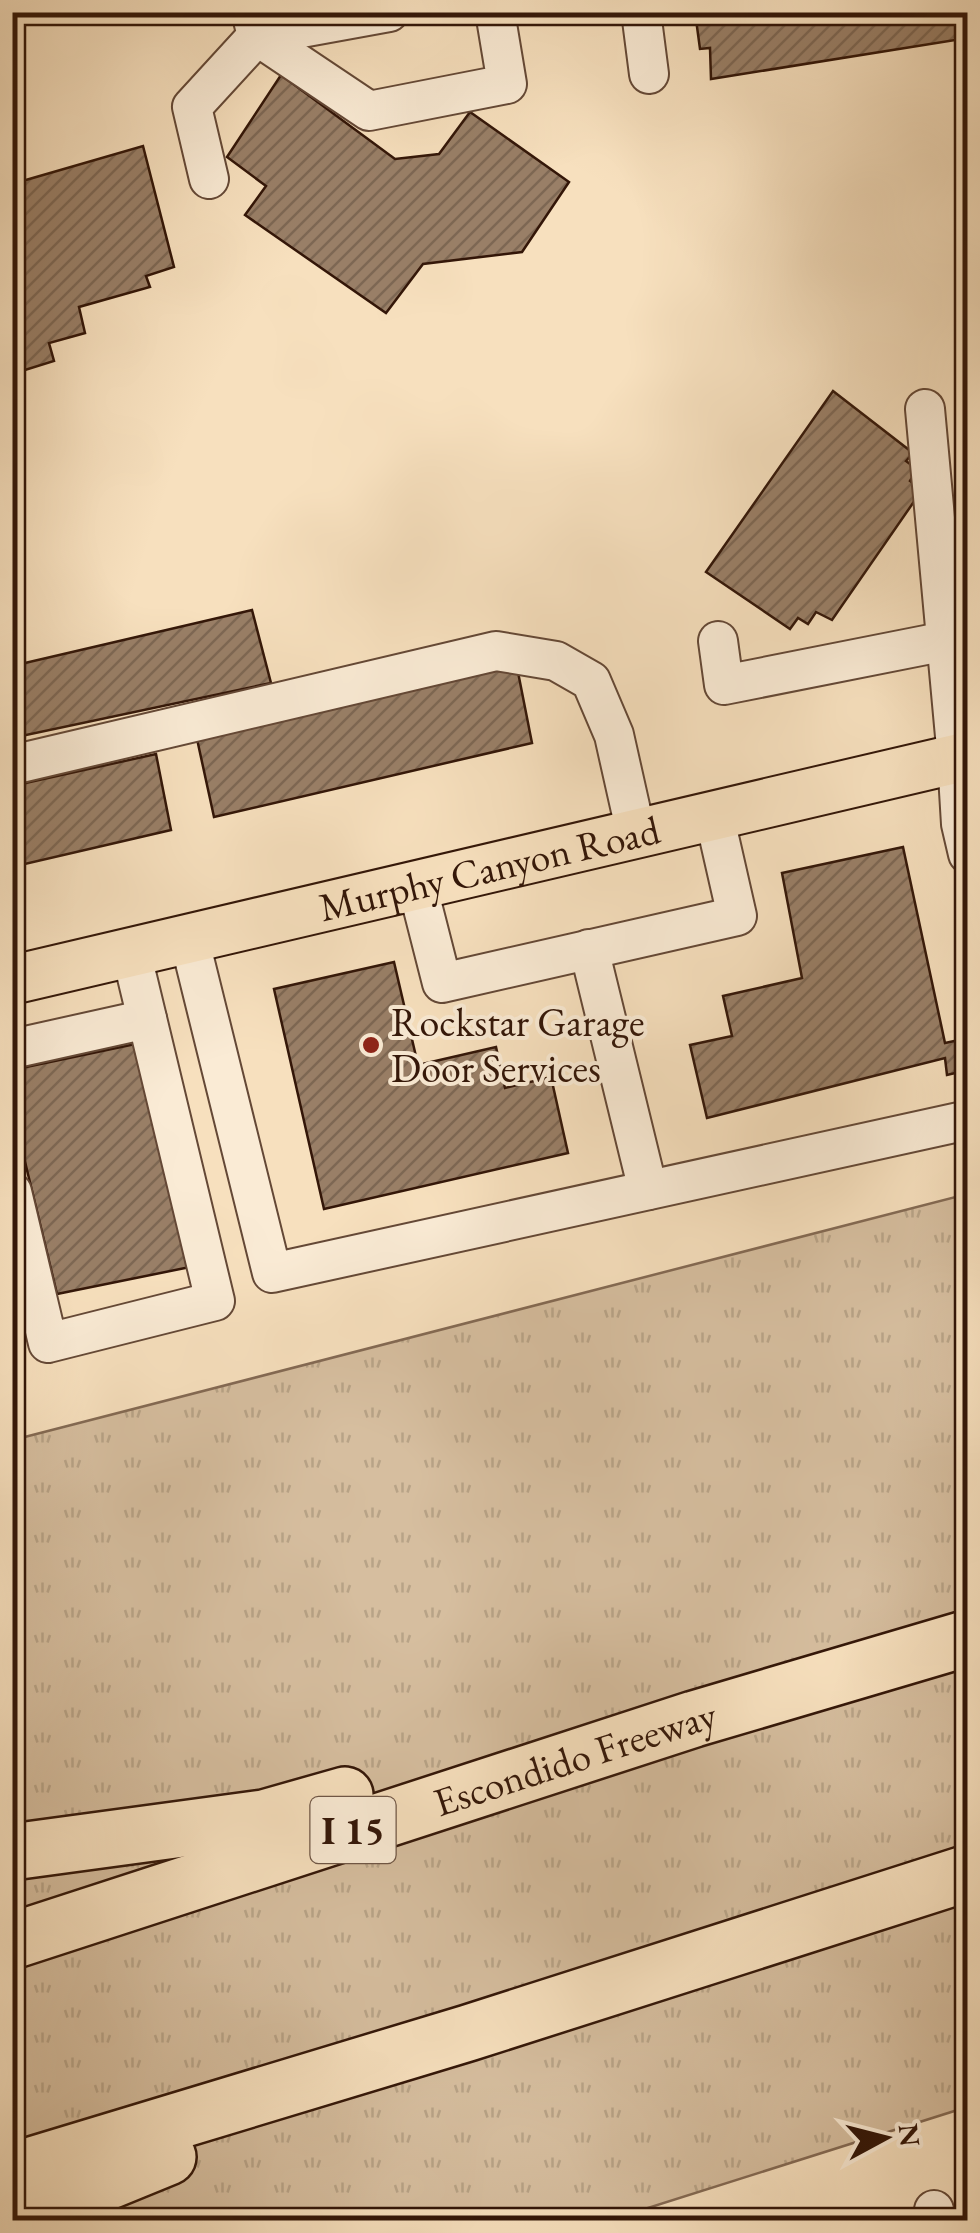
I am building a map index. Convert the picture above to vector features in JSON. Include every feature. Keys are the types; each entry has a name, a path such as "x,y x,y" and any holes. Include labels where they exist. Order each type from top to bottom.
{"highway":[{"name":"Escondido Freeway","path":"12,1941 694,1718 968,1638"},
{"path":"12,1852 264,1818 417,1774 694,1718"},
{"path":"12,2172 468,2033 968,1873"},
{"path":"14,2220 468,2033"}],"main road":[{"name":"Murphy Canyon Road","path":"12,980 962,757"}],"lane":[{"path":"209,179 192,107 254,24 390,12"},
{"path":"254,24 369,112 508,84 495,12"},
{"path":"641,12 649,74"},
{"path":"924,409 946,641 962,757 960,824 968,854"},
{"path":"718,641 724,685 946,641"},
{"path":"12,765 496,651 556,661 591,681 614,735 636,833"},
{"path":"417,885 442,983 737,916 714,815"},
{"path":"189,938 272,1273 968,1120"},
{"path":"589,950 648,1190"},
{"path":"12,1192 48,1343 215,1301 132,952"},
{"path":"12,1049 147,1019"}],"green space":[{"path":"967,1194 967,2107 610,2220 13,2220 13,1440"}],"building":[{"path":"695,12 968,12 968,38 711,79 710,48 700,49"},
{"path":"281,75 395,159 439,154 470,112 569,182 522,252 423,264 386,313 245,215 266,186 227,157"},
{"path":"143,146 174,267 146,276 150,287 79,307 85,333 49,343 54,361 12,374 12,184"},
{"path":"833,391 913,453 906,461 917,469 910,481 922,490 832,620 816,612 808,624 798,618 790,629 706,572"},
{"path":"252,610 271,683 12,738 12,666"},
{"path":"516,662 532,743 214,817 197,739"},
{"path":"156,754 171,830 12,867 12,786"},
{"path":"903,847 945,1043 968,1038 968,1070 947,1075 945,1058 707,1118 690,1045 732,1036 723,996 802,978 782,873"},
{"path":"394,962 418,1065 496,1047 505,1088 551,1077 568,1153 324,1209 274,989"},
{"path":"140,1043 195,1266 57,1294 12,1108 12,1070"}],"place":[{"name":"Rockstar Garage Door Services","path":"371,1045"}]}
